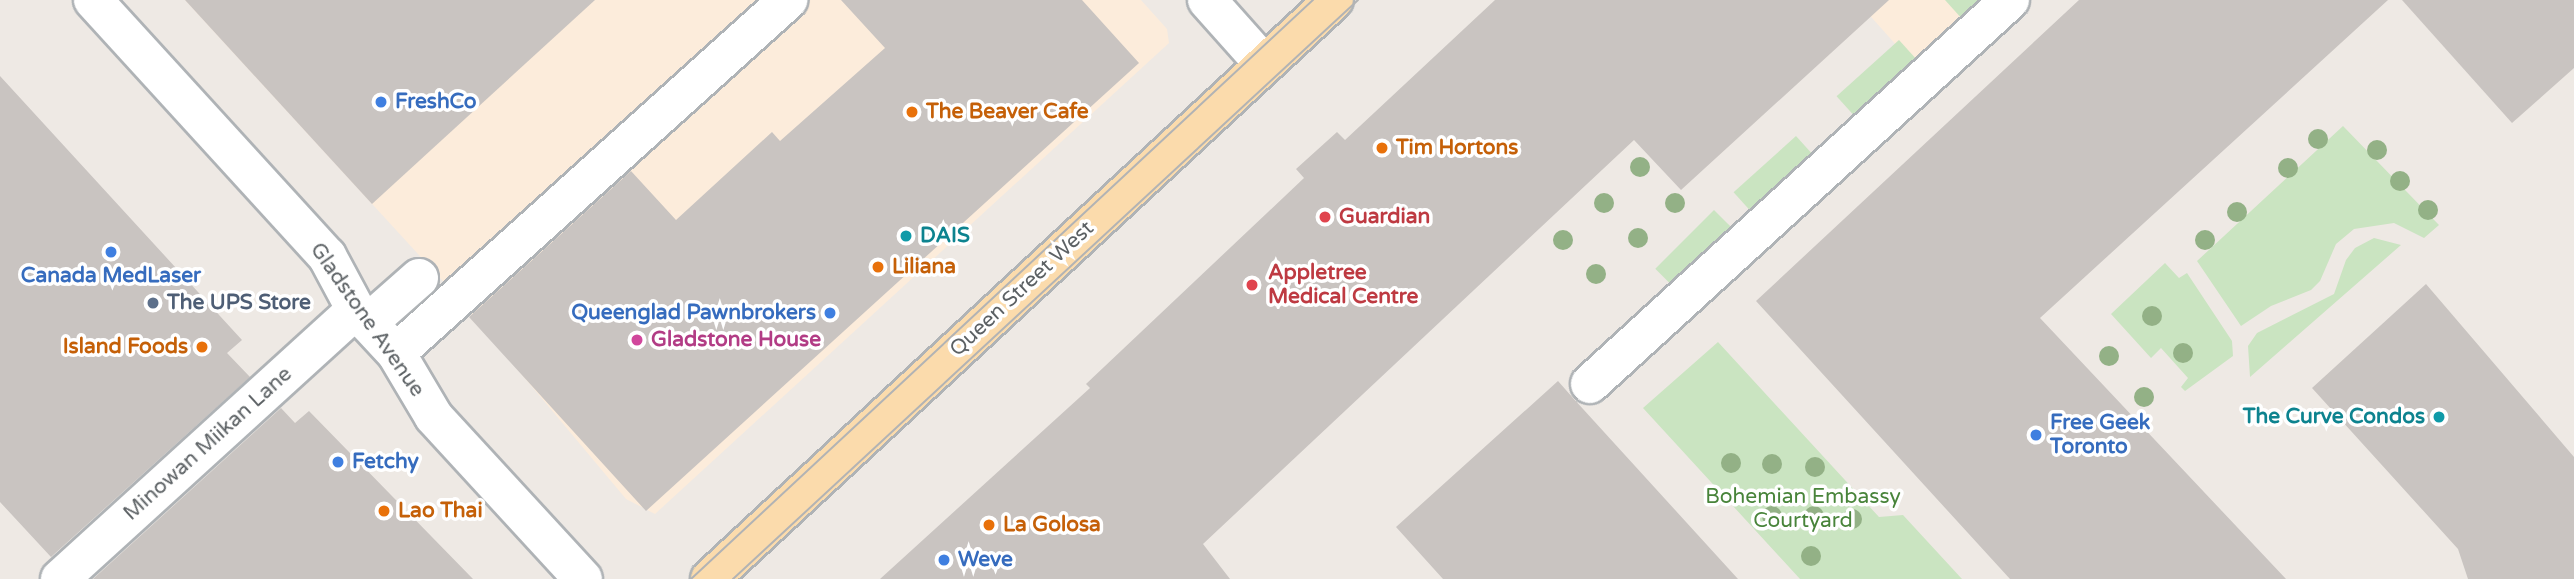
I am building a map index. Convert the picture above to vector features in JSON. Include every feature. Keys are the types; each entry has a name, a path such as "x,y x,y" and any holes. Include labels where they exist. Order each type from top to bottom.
{"main road":[{"name":"Queen Street West","path":"710,579 1334,0"}],"street":[{"name":"Gladstone Avenue","path":"93,0 327,256 362,316 396,353 434,417 583,579"},
{"path":"396,353 788,0"},
{"path":"1207,0 1264,64"},
{"path":"1590,384 2010,0"},
{"name":"Minowan Miikan Lane","path":"60,579 362,316 419,278"}],"shaded area":[{"path":"185,0 1141,0 1167,29 1169,43 655,514 626,499 452,291"},
{"path":"1856,0 2024,0 1931,84"}],"green space":[{"path":"1945,0 1985,0 1963,20"},
{"path":"1899,40 1918,61 1855,117 1837,96"},
{"path":"2343,126 2439,225 2424,238 2394,223 2354,229 2336,244 2320,281 2311,290 2271,306 2241,326 2197,261"},
{"path":"1796,136 1815,157 1752,213 1734,192"},
{"path":"1714,210 1734,230 1675,288 1655,269"},
{"path":"2374,238 2401,245 2250,377 2248,346 2257,333 2334,294 2346,260 2355,248"},
{"path":"2165,263 2179,278 2187,273 2232,341 2233,356 2185,391 2181,387 2188,378 2161,348 2151,358 2111,314"},
{"name":"Bohemian Embassy Courtyard","path":"1718,342 1879,517 1903,515 1962,579 1800,579 1643,408"}],"building":[{"name":"FreshCo","path":"185,0 595,0 372,204"},
{"path":"841,0 1082,0 1139,63 646,511 469,317 631,171 676,220 772,132 780,141 885,48"},
{"path":"1495,0 1889,0 1681,190 1634,140 1203,544 1230,579 880,579 1090,388 1086,384 1304,178 1296,169 1337,132 1345,140"},
{"path":"2079,0 2388,0 2040,318 2286,579 2010,579 1756,301"},
{"path":"2402,0 2574,0 2574,68 2512,123"},
{"path":"0,76 242,340 227,353 250,377 51,557 0,502"},
{"name":"The Curve Condos","path":"2426,284 2574,457 2574,579 2468,579 2458,549 2312,388"},
{"path":"1558,381 1738,579 1443,579 1396,527"},
{"path":"281,408 295,423 309,411 473,579 93,579"}],"tram line":[{"path":"691,579 1313,0"},
{"path":"733,579 1358,0"}],"place":[{"name":"FreshCo","path":"381,102"},
{"name":"The Beaver Cafe","path":"912,112"},
{"name":"Tim Hortons","path":"1382,148"},
{"name":"Guardian","path":"1325,217"},
{"name":"DAIS","path":"906,236"},
{"name":"Canada MedLaser","path":"111,252"},
{"name":"Liliana","path":"878,267"},
{"name":"Appletree Medical Centre","path":"1252,285"},
{"name":"The UPS Store","path":"153,303"},
{"name":"Queenglad Pawnbrokers","path":"830,313"},
{"name":"Gladstone House","path":"637,340"},
{"name":"Island Foods","path":"202,347"},
{"name":"The Curve Condos","path":"2439,417"},
{"name":"Free Geek Toronto","path":"2036,435"},
{"name":"Fetchy","path":"338,462"},
{"name":"Lao Thai","path":"384,511"},
{"name":"La Golosa","path":"989,525"},
{"name":"Weve","path":"944,560"}]}
